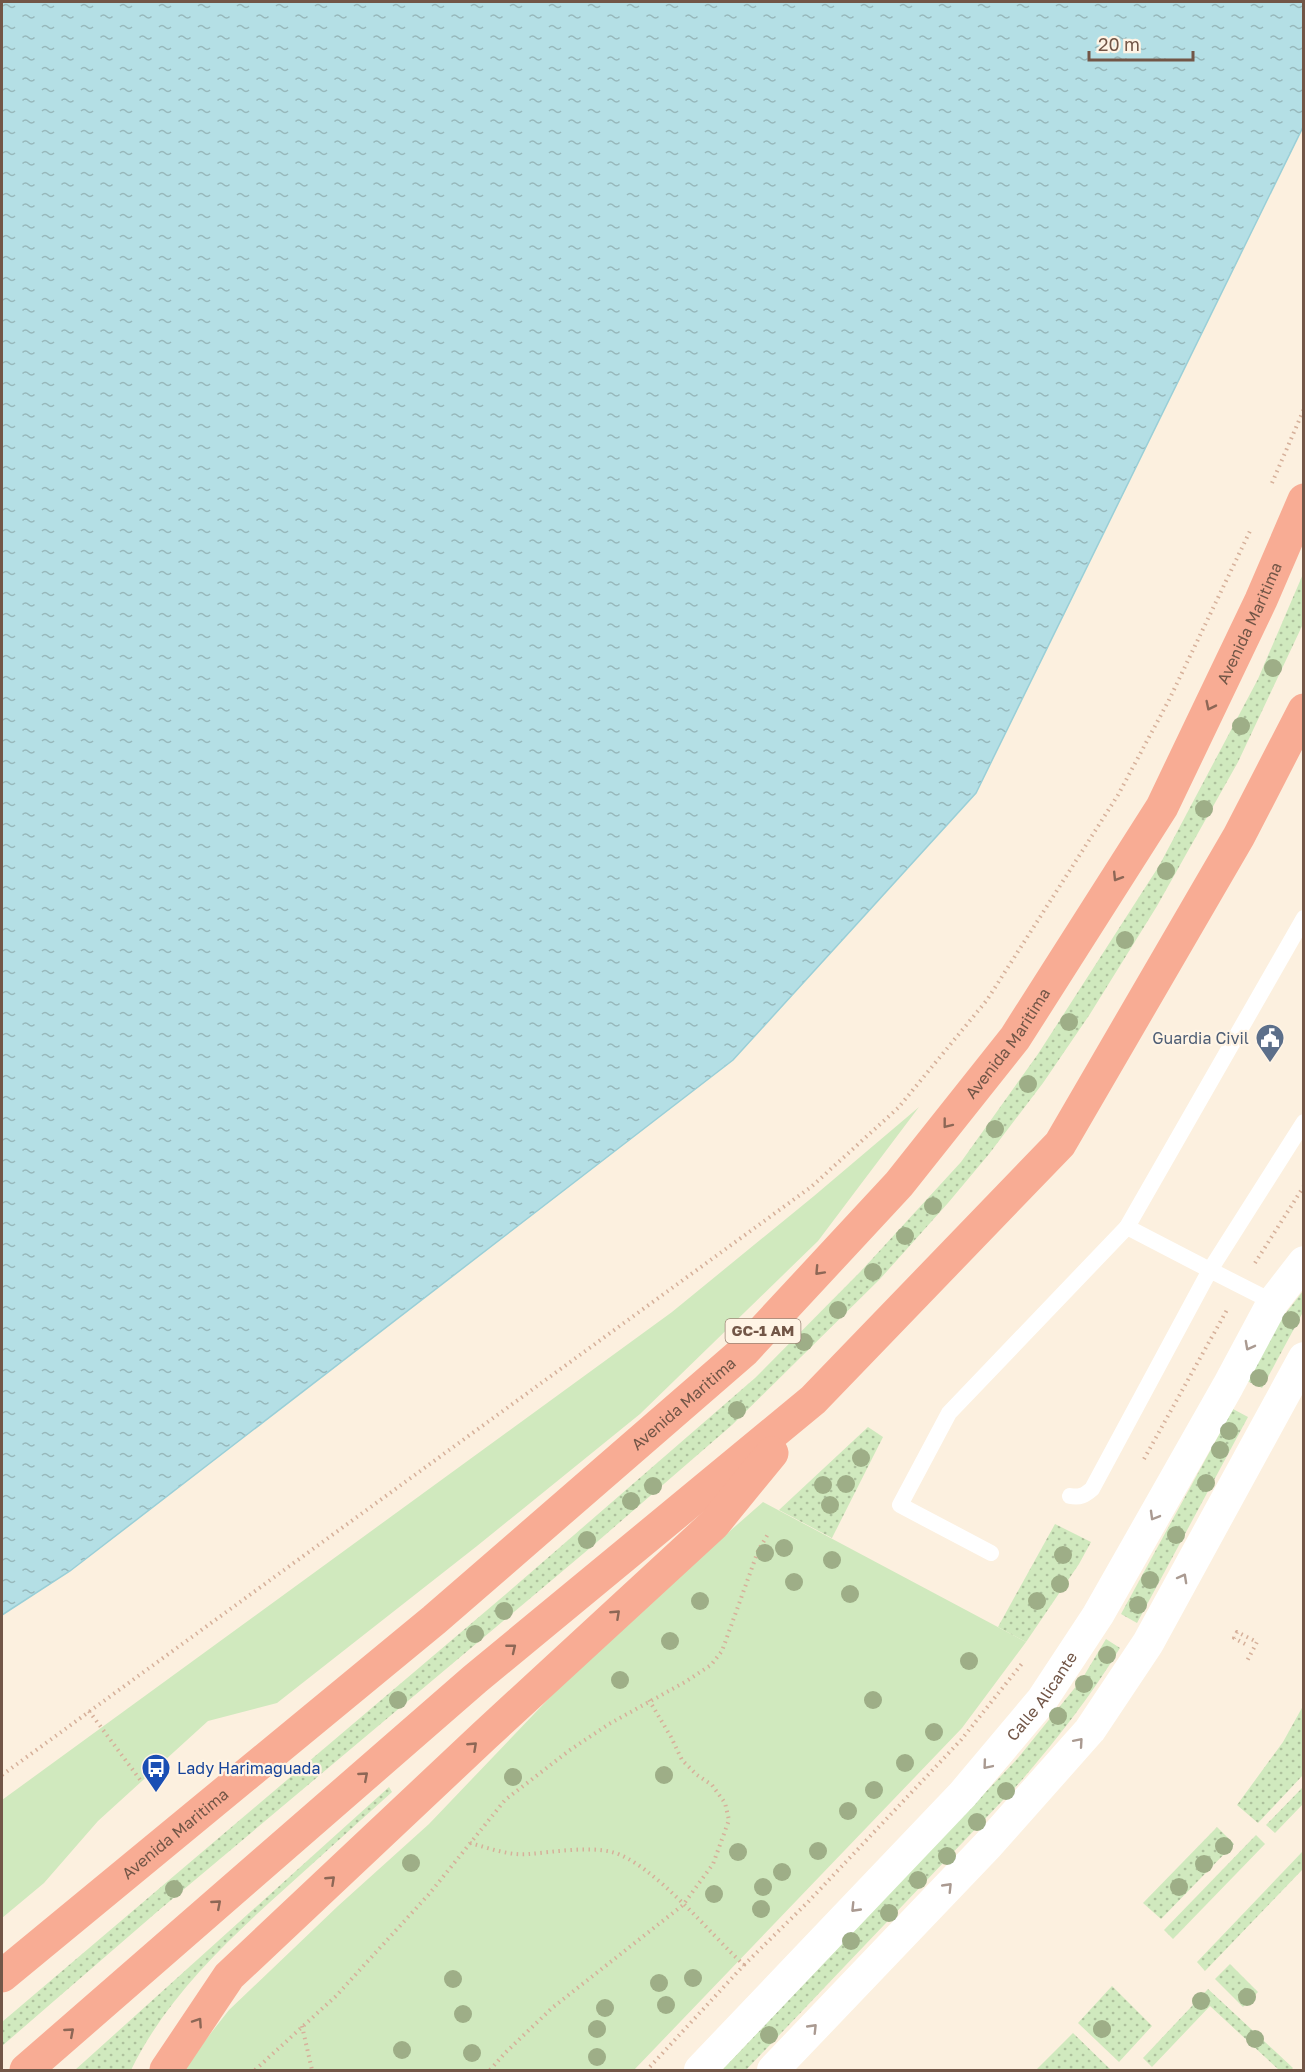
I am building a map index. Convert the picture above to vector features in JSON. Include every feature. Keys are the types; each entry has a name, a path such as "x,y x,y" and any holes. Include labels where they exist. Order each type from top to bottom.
{"highway":[{"name":"Avenida Maritima","path":"2,1976 434,1620 744,1351 899,1184 1015,1038 1161,807 1261,600 1304,500"},
{"path":"166,2070 229,1976 714,1524 813,1401 1060,1144 1239,836 1304,710"},
{"path":"26,2070 475,1679 813,1401"}],"street":[{"name":"Calle Alicante","path":"700,2070 963,1794 1042,1700 1098,1615 1273,1302 1304,1262"},
{"path":"773,2070 988,1845 1090,1730 1148,1643 1304,1358"}],"lane":[{"path":"992,1553 900,1505 949,1413 1127,1227 1304,918"},
{"path":"1070,1496 1084,1496 1092,1489 1210,1270 1304,1122"},
{"path":"1127,1227 1273,1302"}],"path":[{"path":"1269,490 1304,409"},
{"path":"2,1775 811,1187 898,1108 987,1000 1118,795 1169,700 1254,522"},
{"path":"1144,1461 1241,1286 1304,1186"},
{"path":"255,2070 344,1988 430,1893 505,1800 570,1750 649,1700 685,1682 711,1665 722,1651 758,1551 768,1534"},
{"path":"1245,1644 1233,1638 1237,1632 1257,1641 1246,1663"},
{"path":"647,2070 744,1965 808,1902 961,1740 1029,1653"},
{"path":"490,2070 552,2008 683,1905 713,1864 729,1820 725,1803 712,1785 697,1775 682,1760 649,1700"},
{"path":"89,1712 141,1781"},
{"path":"470,1843 505,1852 528,1854 547,1851 611,1852 632,1860 661,1884 744,1965"},
{"path":"302,2026 312,2070"}],"green space":[{"path":"1303,574 1303,624 1238,762 1157,906 1090,1014 1043,1083 948,1203 880,1279 732,1425 2,2046 2,2022 506,1594 755,1378 862,1270 961,1162 1038,1054 1159,866 1258,679"},
{"path":"919,1107 818,1241 640,1414 277,1703 208,1721 98,1821 44,1883 2,1918 2,1800 672,1312"},
{"path":"1303,1291 1303,1312 1262,1388 1247,1381 1282,1318"},
{"path":"1233,1409 1248,1417 1137,1623 1121,1614"},
{"path":"868,1427 883,1437 832,1538 779,1510"},
{"path":"763,1502 1026,1642 962,1728 634,2070 182,2070 229,2010 338,1906 429,1824 599,1646"},
{"path":"1055,1524 1091,1542 1079,1564 1026,1642 998,1627"},
{"path":"1106,1639 1120,1648 1073,1717 1021,1781 746,2070 722,2070 1018,1758 1082,1679"},
{"path":"1303,1706 1303,1775 1258,1823 1237,1805 1283,1742"},
{"path":"389,1787 392,1792 267,1904 181,1993 146,2043 131,2070 75,2070"},
{"path":"1303,1787 1303,1804 1275,1833 1266,1825"},
{"path":"1217,1827 1234,1844 1161,1919 1143,1903"},
{"path":"1256,1835 1265,1844 1173,1939 1164,1930"},
{"path":"1303,1851 1303,1869 1205,1971 1197,1962"},
{"path":"1230,1964 1258,1992 1243,2007 1215,1979"},
{"path":"1112,1986 1152,2026 1119,2062 1078,2023"},
{"path":"1208,1989 1293,2068 1279,2070 1210,2006 1152,2067 1143,2058"},
{"path":"1073,2033 1111,2070 1036,2070"}],"water":[{"path":"2,2 1303,2 1303,127 976,793 733,1060 70,1571 2,1615"}],"place":[{"name":"Guardia Civil","path":"1270,1064"},
{"name":"Lady Harimaguada","path":"156,1794"}]}
